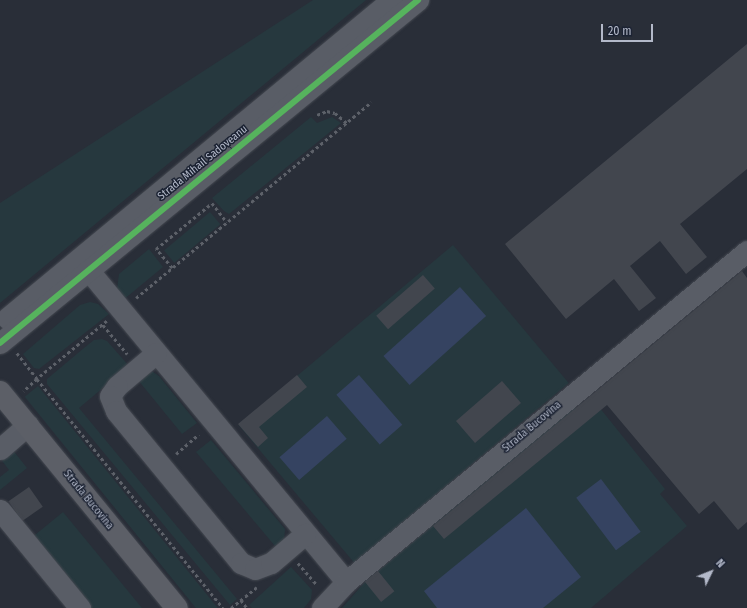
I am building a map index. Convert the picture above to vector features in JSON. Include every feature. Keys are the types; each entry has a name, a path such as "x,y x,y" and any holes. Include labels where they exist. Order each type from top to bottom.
{"main road":[{"name":"Strada Bucovina","path":"0,392 177,608"}],"street":[{"name":"Strada Mihail Sadoveanu","path":"2,335 391,0"},
{"name":"Strada Mihail Sadoveanu","path":"83,264 418,0"},
{"name":"Strada Bucovina","path":"320,600 346,582 747,251"},
{"path":"83,264 346,582"},
{"path":"156,353 116,386 110,396 116,411 161,466 241,563 255,569 271,563 305,534"},
{"path":"0,449 28,425"},
{"path":"0,510 80,608"}],"path":[{"path":"37,379 371,102"},
{"path":"316,115 327,111 335,113 347,123"},
{"path":"172,268 156,249 212,203 227,222"},
{"path":"103,325 139,367"},
{"path":"2,335 223,608"},
{"path":"161,466 214,422"},
{"path":"286,550 318,586 320,600"},
{"path":"240,600 247,608"}],"shaded area":[{"path":"313,0 366,0 0,303 0,203"},
{"path":"311,117 317,123 332,117 341,123 229,214 224,211 212,198"},
{"path":"210,212 220,224 174,263 164,251"},
{"path":"453,245 569,383 354,563 239,425"},
{"path":"149,249 163,267 122,301 117,289 119,274"},
{"path":"90,302 98,304 109,314 39,369 34,368 23,354 80,305"},
{"path":"102,339 107,341 129,366 79,408 237,599 230,605 47,384 47,379 84,348 94,340"},
{"path":"144,371 153,372 159,376 197,423 182,434 138,380"},
{"path":"38,386 218,608 196,608 25,397"},
{"path":"595,402 665,489 660,494 687,526 591,608 342,608 365,582 575,407 580,413"},
{"path":"211,440 285,529 284,542 275,546 196,452"},
{"path":"12,449 27,468 0,490 0,477 9,470 0,458"},
{"path":"63,512 142,608 87,608 30,539"},
{"path":"291,567 312,590 311,599 304,608 252,608 249,605"}],"water":[{"path":"460,287 486,316 410,385 383,356"},
{"path":"359,375 402,425 380,444 336,395"},
{"path":"327,416 347,439 299,480 279,457"},
{"path":"601,479 641,532 616,550 576,498"},
{"path":"526,508 581,577 543,608 437,608 424,591"}],"building":[{"path":"747,44 747,169 680,224 707,257 686,274 660,241 630,266 656,298 639,311 614,279 566,319 505,244"},
{"path":"742,271 747,278 747,522 738,530 714,501 699,514 607,405 444,539 433,526"},
{"path":"423,275 435,289 388,329 376,316"},
{"path":"297,375 307,387 259,427 268,438 258,447 238,424"},
{"path":"502,381 521,403 475,443 456,421"},
{"path":"29,487 43,507 22,521 9,501"},
{"path":"378,571 394,591 381,602 365,582"}],"cycle path":[{"path":"0,343 418,0"}]}
